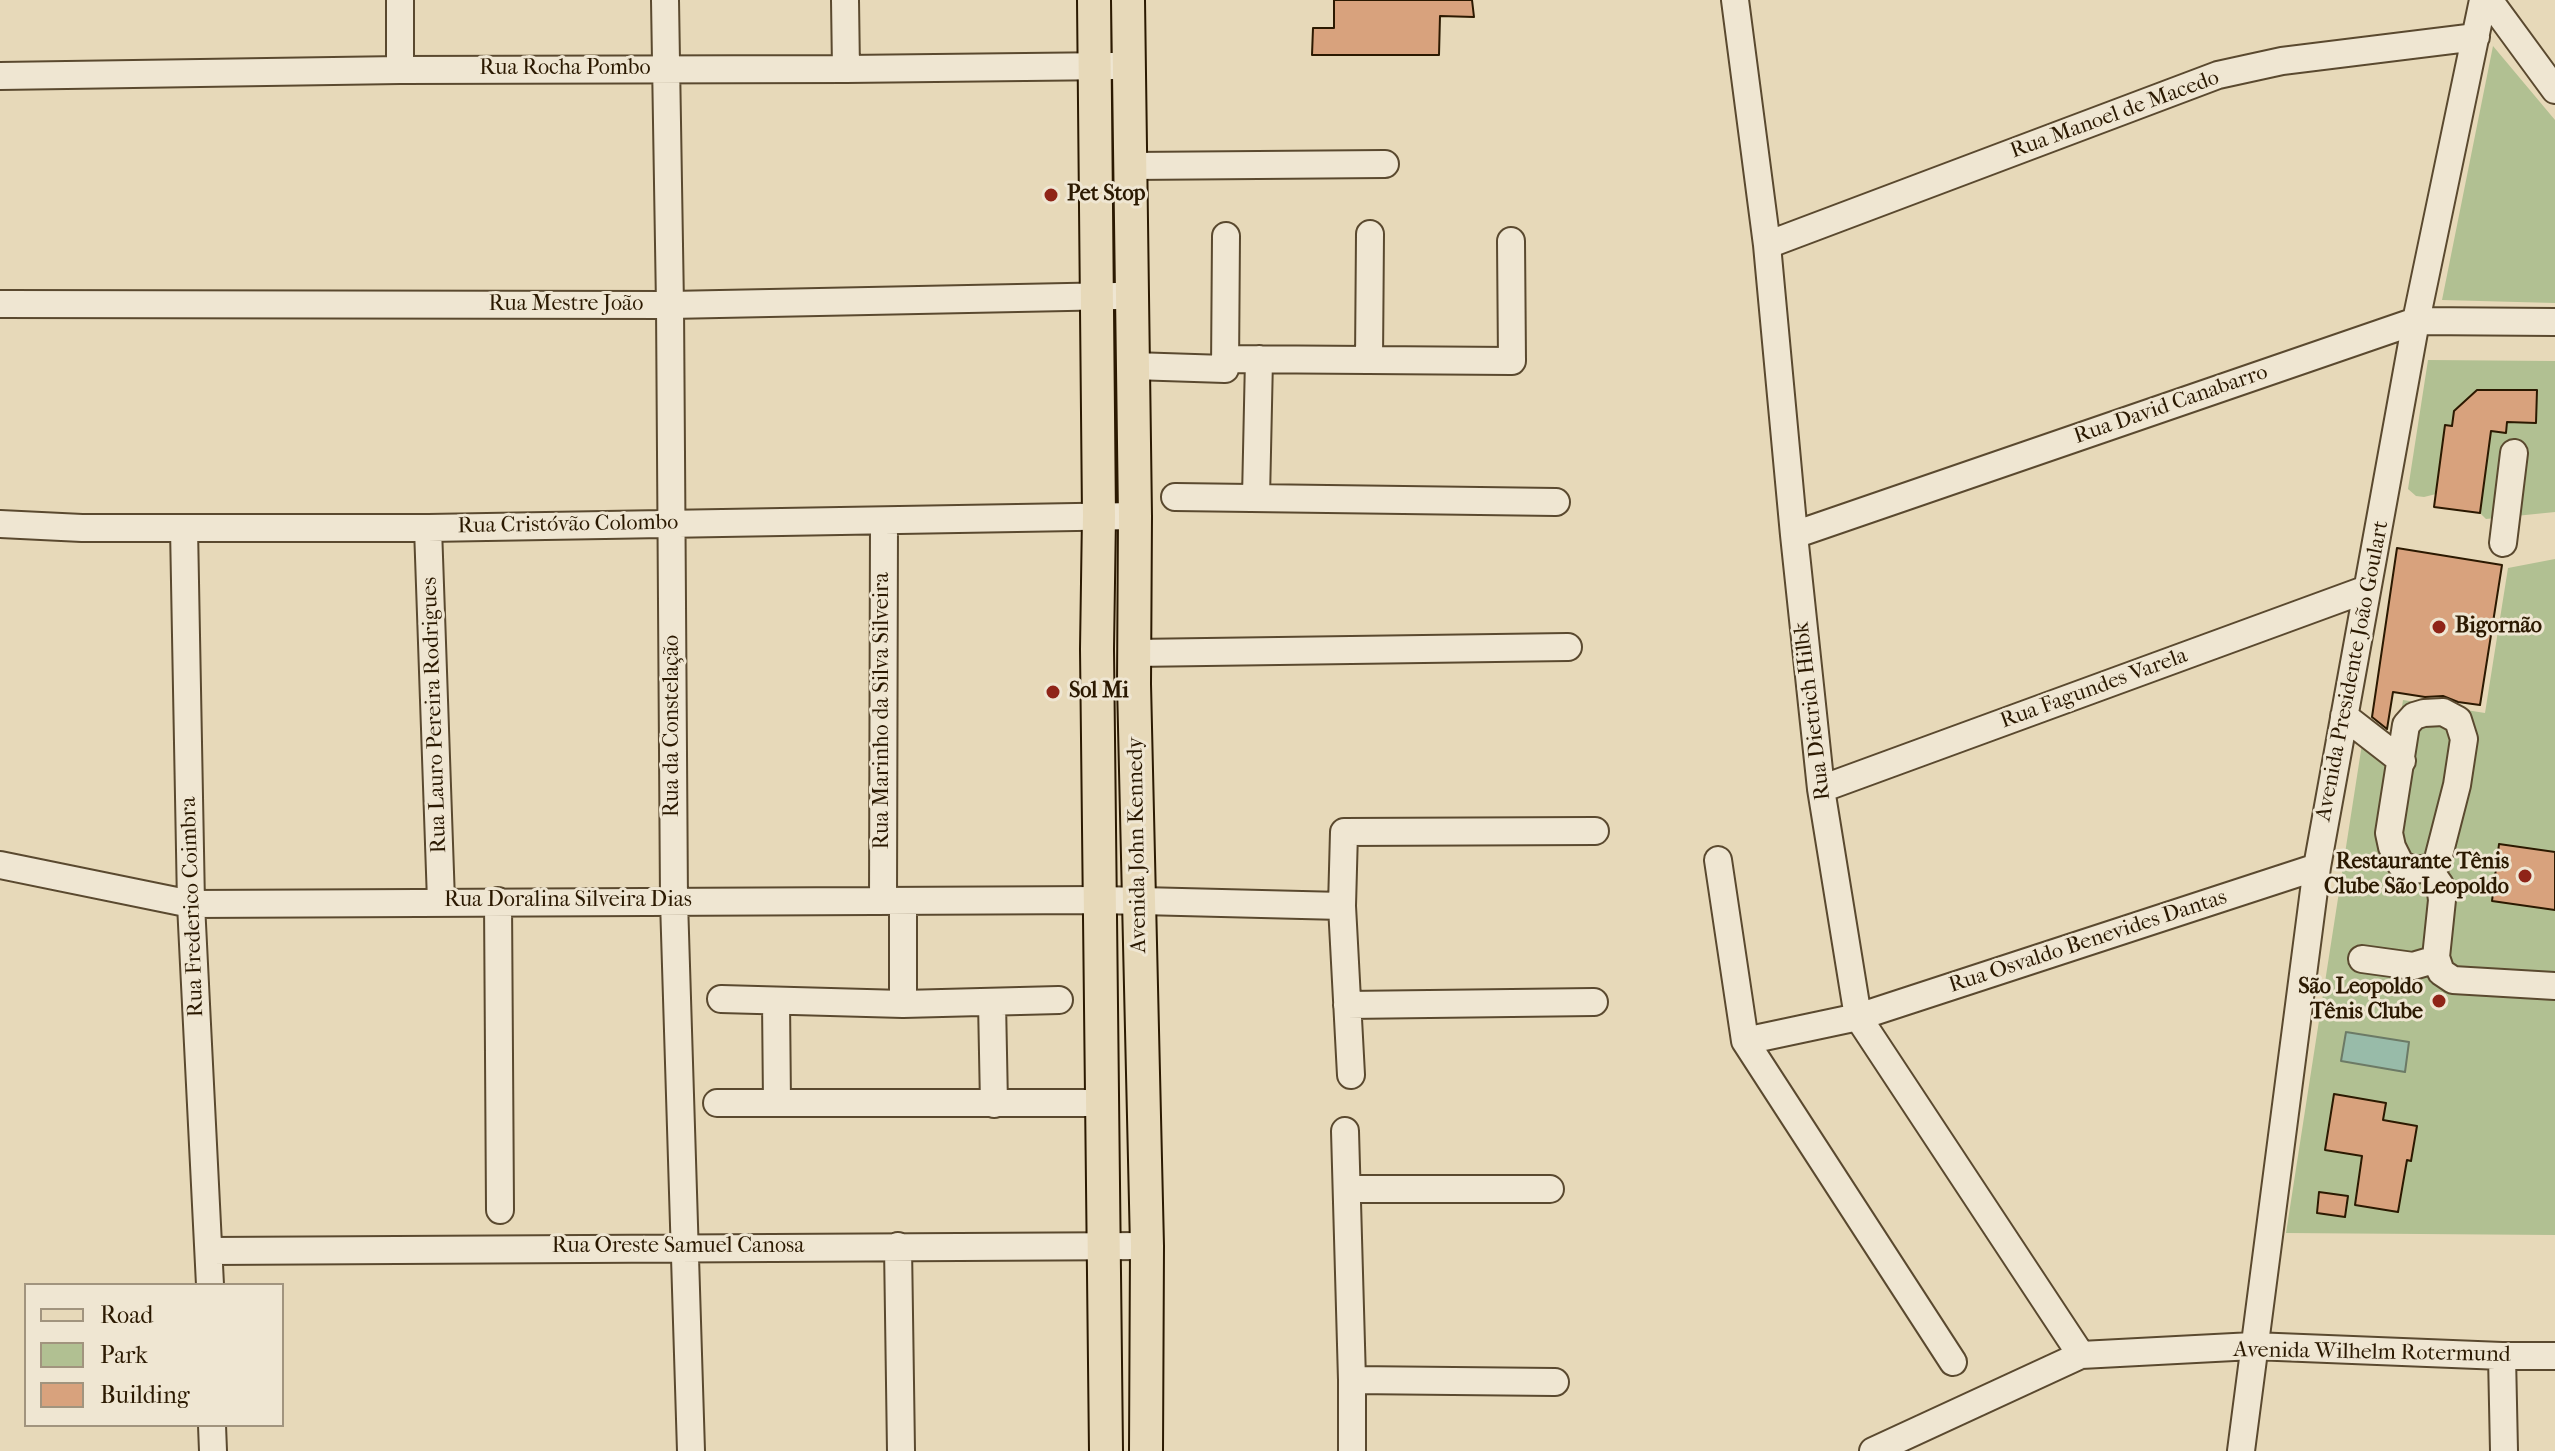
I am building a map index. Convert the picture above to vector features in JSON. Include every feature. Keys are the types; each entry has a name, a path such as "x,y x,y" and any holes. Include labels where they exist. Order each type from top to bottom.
{"main road":[{"name":"Avenida John Kennedy","path":"1094,0 1106,1451"},
{"name":"Avenida John Kennedy","path":"1128,0 1134,653 1147,1246 1146,1451"}],"street":[{"path":"400,0 400,70"},
{"name":"Rua da Constelação","path":"665,0 674,901 691,1451"},
{"path":"845,0 846,69"},
{"name":"Rua Dietrich Hilbk","path":"1735,0 1767,245 1821,789 1858,1017 2081,1355"},
{"path":"2486,0 2554,88"},
{"name":"Avenida Presidente João Goulart","path":"2241,1451 2317,867 2416,321 2486,0"},
{"name":"Rua Manoel de Macedo","path":"1767,245 2218,75 2282,61 2476,37"},
{"name":"Rua Rocha Pombo","path":"0,76 400,70 1129,66"},
{"path":"1131,166 1385,164"},
{"path":"1369,360 1370,234"},
{"path":"1133,366 1225,369 1226,236"},
{"path":"1225,359 1512,361 1511,241"},
{"name":"Rua Mestre João","path":"0,304 670,305 1132,296"},
{"name":"Rua David Canabarro","path":"1794,535 2416,321 2555,322"},
{"path":"1256,498 1259,359"},
{"path":"2503,543 2514,453"},
{"path":"1175,497 1556,502"},
{"name":"Rua Cristóvão Colombo","path":"0,524 82,528 428,528 1135,516"},
{"name":"Rua Marinho da Silva Silveira","path":"884,521 893,901 903,1004"},
{"name":"Rua Frederico Coimbra","path":"184,528 191,904 210,1283"},
{"name":"Rua Lauro Pereira Rodrigues","path":"428,528 441,901"},
{"name":"Rua Fagundes Varela","path":"1821,789 2367,589"},
{"path":"1134,653 1568,647"},
{"path":"2443,712 2458,720 2464,739 2457,785 2437,863 2428,868 2415,870 2401,865 2392,847 2389,833 2402,761 2406,725 2414,716 2443,712"},
{"path":"2344,716 2402,761"},
{"path":"1351,1075 1342,906 1344,832 1595,831"},
{"path":"1718,860 1745,1041 1953,1362"},
{"name":"Rua Doralina Silveira Dias","path":"0,865 191,904 1101,900 1342,906"},
{"name":"Rua Osvaldo Benevides Dantas","path":"1745,1041 1858,1017 2317,867"},
{"path":"2428,868 2440,885 2442,900 2436,957 2441,972 2453,980 2555,986"},
{"path":"498,901 500,1210"},
{"path":"2362,959 2413,966 2436,957"},
{"path":"721,999 903,1004 1059,1000"},
{"path":"776,1001 777,1103"},
{"path":"992,1002 994,1104"},
{"path":"1347,1005 1594,1002"},
{"path":"717,1103 1104,1103"},
{"path":"1345,1131 1352,1451"},
{"path":"1347,1189 1550,1189"},
{"path":"898,1246 901,1451"},
{"name":"Rua Oreste Samuel Canosa","path":"210,1251 1147,1246"},
{"name":"Avenida Wilhelm Rotermund","path":"1886,1448 2081,1355 2253,1346 2555,1356"},
{"path":"2502,1356 2504,1451"},
{"path":"1352,1380 1555,1382"},
{"path":"212,1427 213,1451"}],"green space":[{"path":"2493,46 2555,120 2555,303 2442,300"},
{"path":"2428,360 2555,361 2555,512 2486,519 2480,513 2491,431 2506,433 2507,422 2536,422 2477,390 2454,411 2452,426 2445,425 2436,494 2416,496 2408,489"},
{"name":"São Leopoldo Tênis Clube","path":"2555,559 2555,1235 2286,1233 2362,744 2396,748 2403,700 2485,713 2508,568"}],"shaded area":[{"path":"2346,1032 2409,1042 2405,1072 2341,1061"}],"building":[{"path":"1334,0 1472,0 1474,17 1440,16 1439,55 1312,55 1313,28 1334,28"},
{"path":"2477,390 2537,390 2536,423 2507,422 2506,433 2491,431 2480,513 2434,507 2445,425 2452,426 2454,411"},
{"name":"Bigornão","path":"2397,548 2502,565 2480,705 2443,696 2425,697 2393,692 2387,729 2372,717"},
{"name":"Restaurante Tênis Clube São Leopoldo","path":"2499,844 2555,852 2555,910 2492,901"},
{"path":"2334,1094 2386,1103 2383,1120 2417,1126 2411,1161 2407,1160 2398,1212 2355,1205 2362,1156 2325,1150"},
{"path":"2319,1192 2348,1196 2345,1217 2317,1213"}],"place":[{"name":"Pet Stop","path":"1051,195"},
{"name":"Bigornão","path":"2439,627"},
{"name":"Sol Mi","path":"1053,692"},
{"name":"Restaurante Tênis Clube São Leopoldo","path":"2525,876"},
{"name":"São Leopoldo Tênis Clube","path":"2439,1001"}]}
